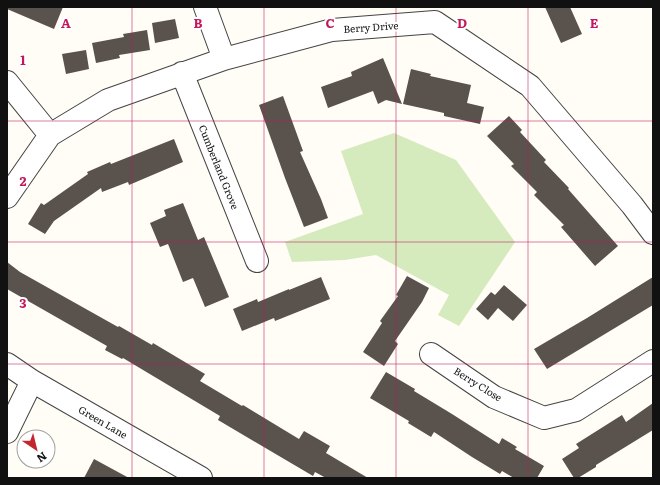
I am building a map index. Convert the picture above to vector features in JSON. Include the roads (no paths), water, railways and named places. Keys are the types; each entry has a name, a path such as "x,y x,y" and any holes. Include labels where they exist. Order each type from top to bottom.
{"street":[{"path":"205,7 224,59"},
{"name":"Berry Drive","path":"7,197 50,135 108,100 224,59 332,30 439,15 530,86 632,205 653,233"},
{"name":"Cumberland Grove","path":"182,74 257,261"},
{"path":"7,82 50,135"},
{"name":"Berry Close","path":"432,354 494,397 544,418 576,410 653,361"},
{"name":"Green Lane","path":"7,364 32,381 201,478"},
{"path":"7,432 32,381"}]}
